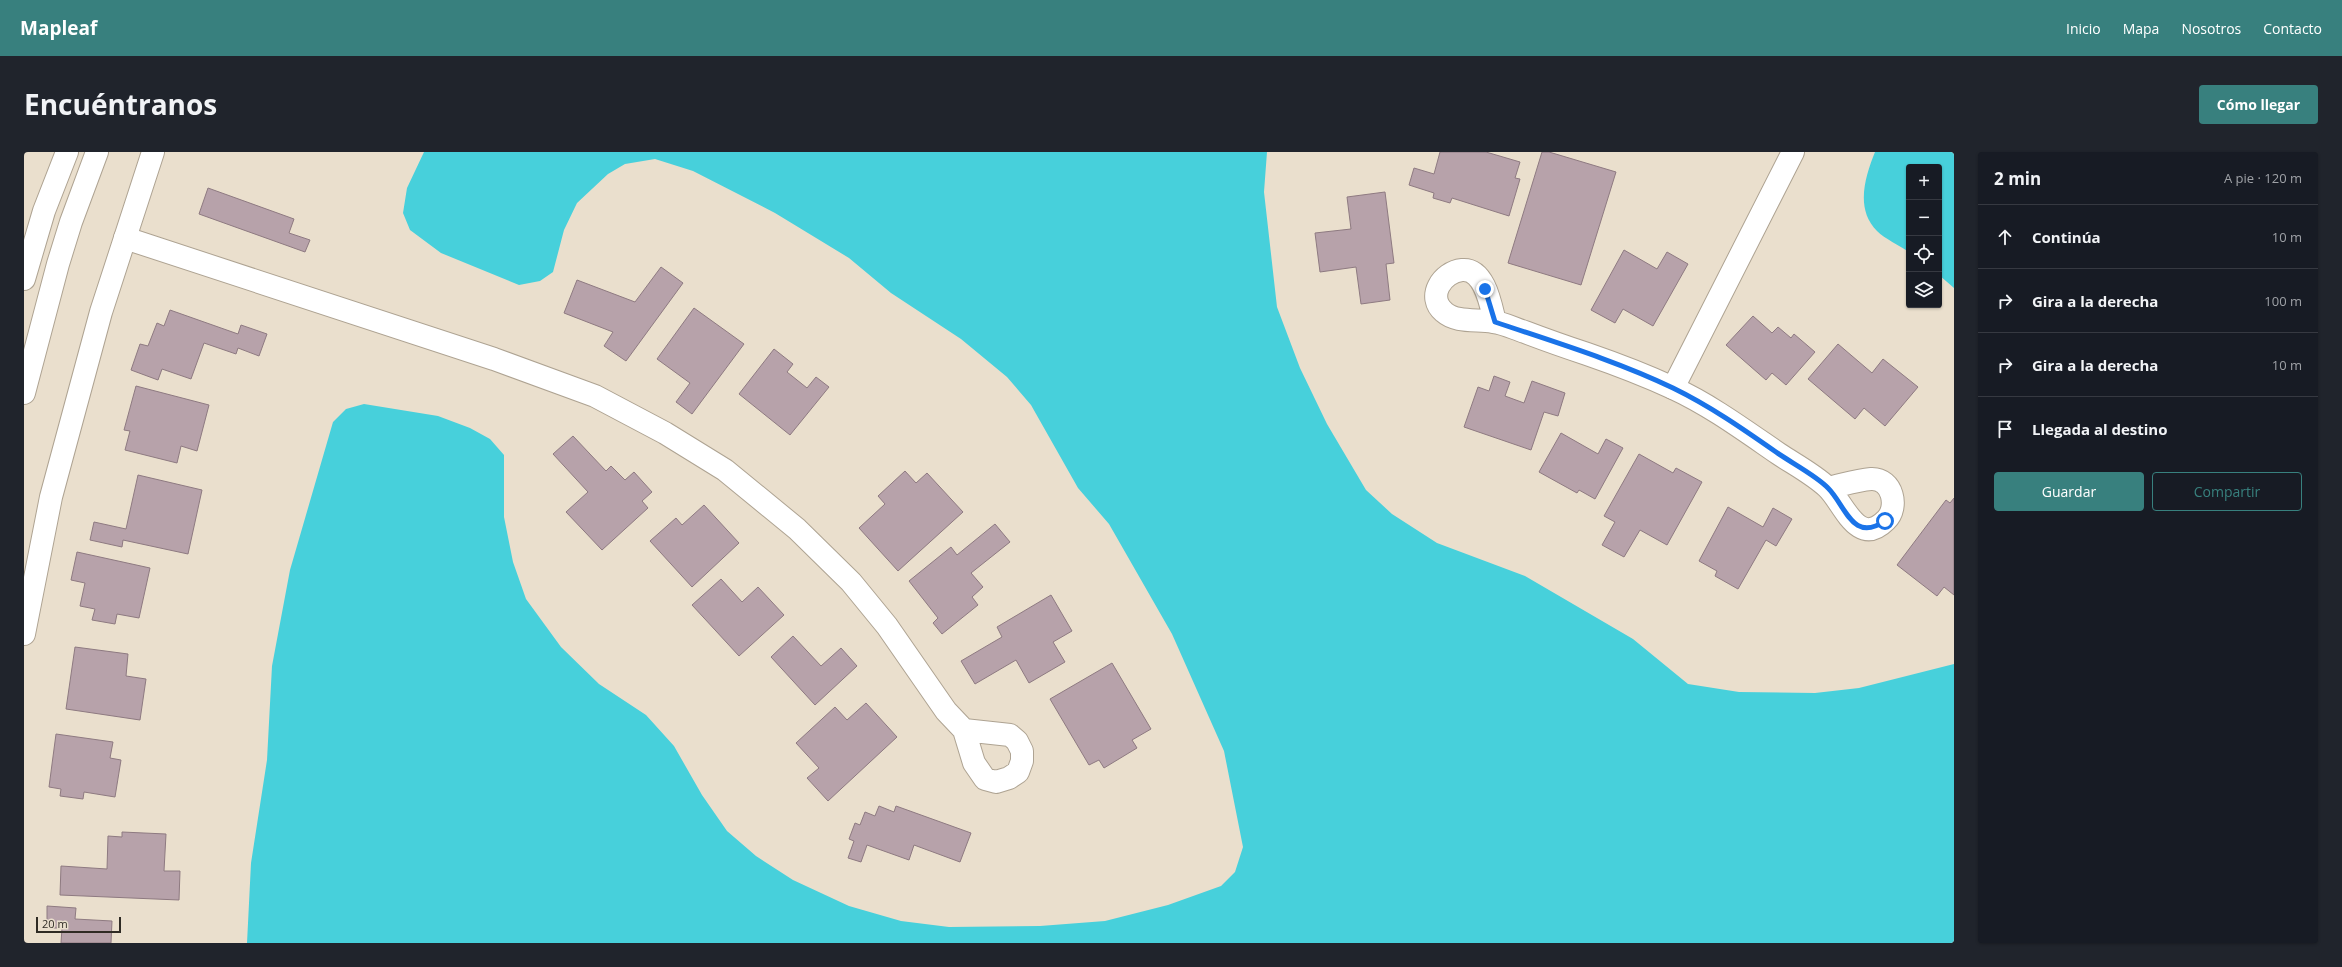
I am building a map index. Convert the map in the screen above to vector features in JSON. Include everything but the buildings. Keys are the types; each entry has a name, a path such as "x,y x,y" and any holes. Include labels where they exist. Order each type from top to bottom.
{"street":[{"path":"24,279 44,211 67,152"},
{"path":"24,393 58,264 71,222 97,152"},
{"path":"24,634 51,497 101,312 153,152"},
{"path":"1673,388 1793,152"},
{"path":"125,238 494,359 595,396 666,433 725,470 802,534 851,582 883,621 946,711 964,730"},
{"path":"1495,322 1589,355 1673,388 1722,415 1828,488"}],"water":[{"path":"424,152 1267,152 1264,192 1277,307 1300,368 1327,424 1366,490 1392,514 1437,543 1525,576 1633,639 1688,684 1739,692 1815,693 1859,688 1954,664 1954,943 247,943 251,863 267,760 272,666 290,570 333,422 346,409 364,404 438,416 470,428 490,439 504,455 504,517 513,562 526,599 561,647 599,684 646,715 674,746 702,795 727,831 756,856 793,880 849,906 901,921 949,927 1040,926 1105,921 1168,905 1221,886 1235,872 1243,847 1224,751 1172,634 1109,524 1078,488 1031,405 1007,377 961,339 891,293 849,258 775,213 693,171 655,159 625,164 608,174 577,203 564,230 553,272 540,281 519,285 441,253 410,230 403,213 407,188"},
{"path":"1875,152 1954,152 1954,288 1942,278 1942,164 1906,164 1906,250 1884,237 1870,222 1864,203 1865,182"}],"route":[{"path":"1485,289 1495,322 1589,355 1673,388 1722,415 1828,488 1854,523 1863,528 1875,528 1885,521"}]}
